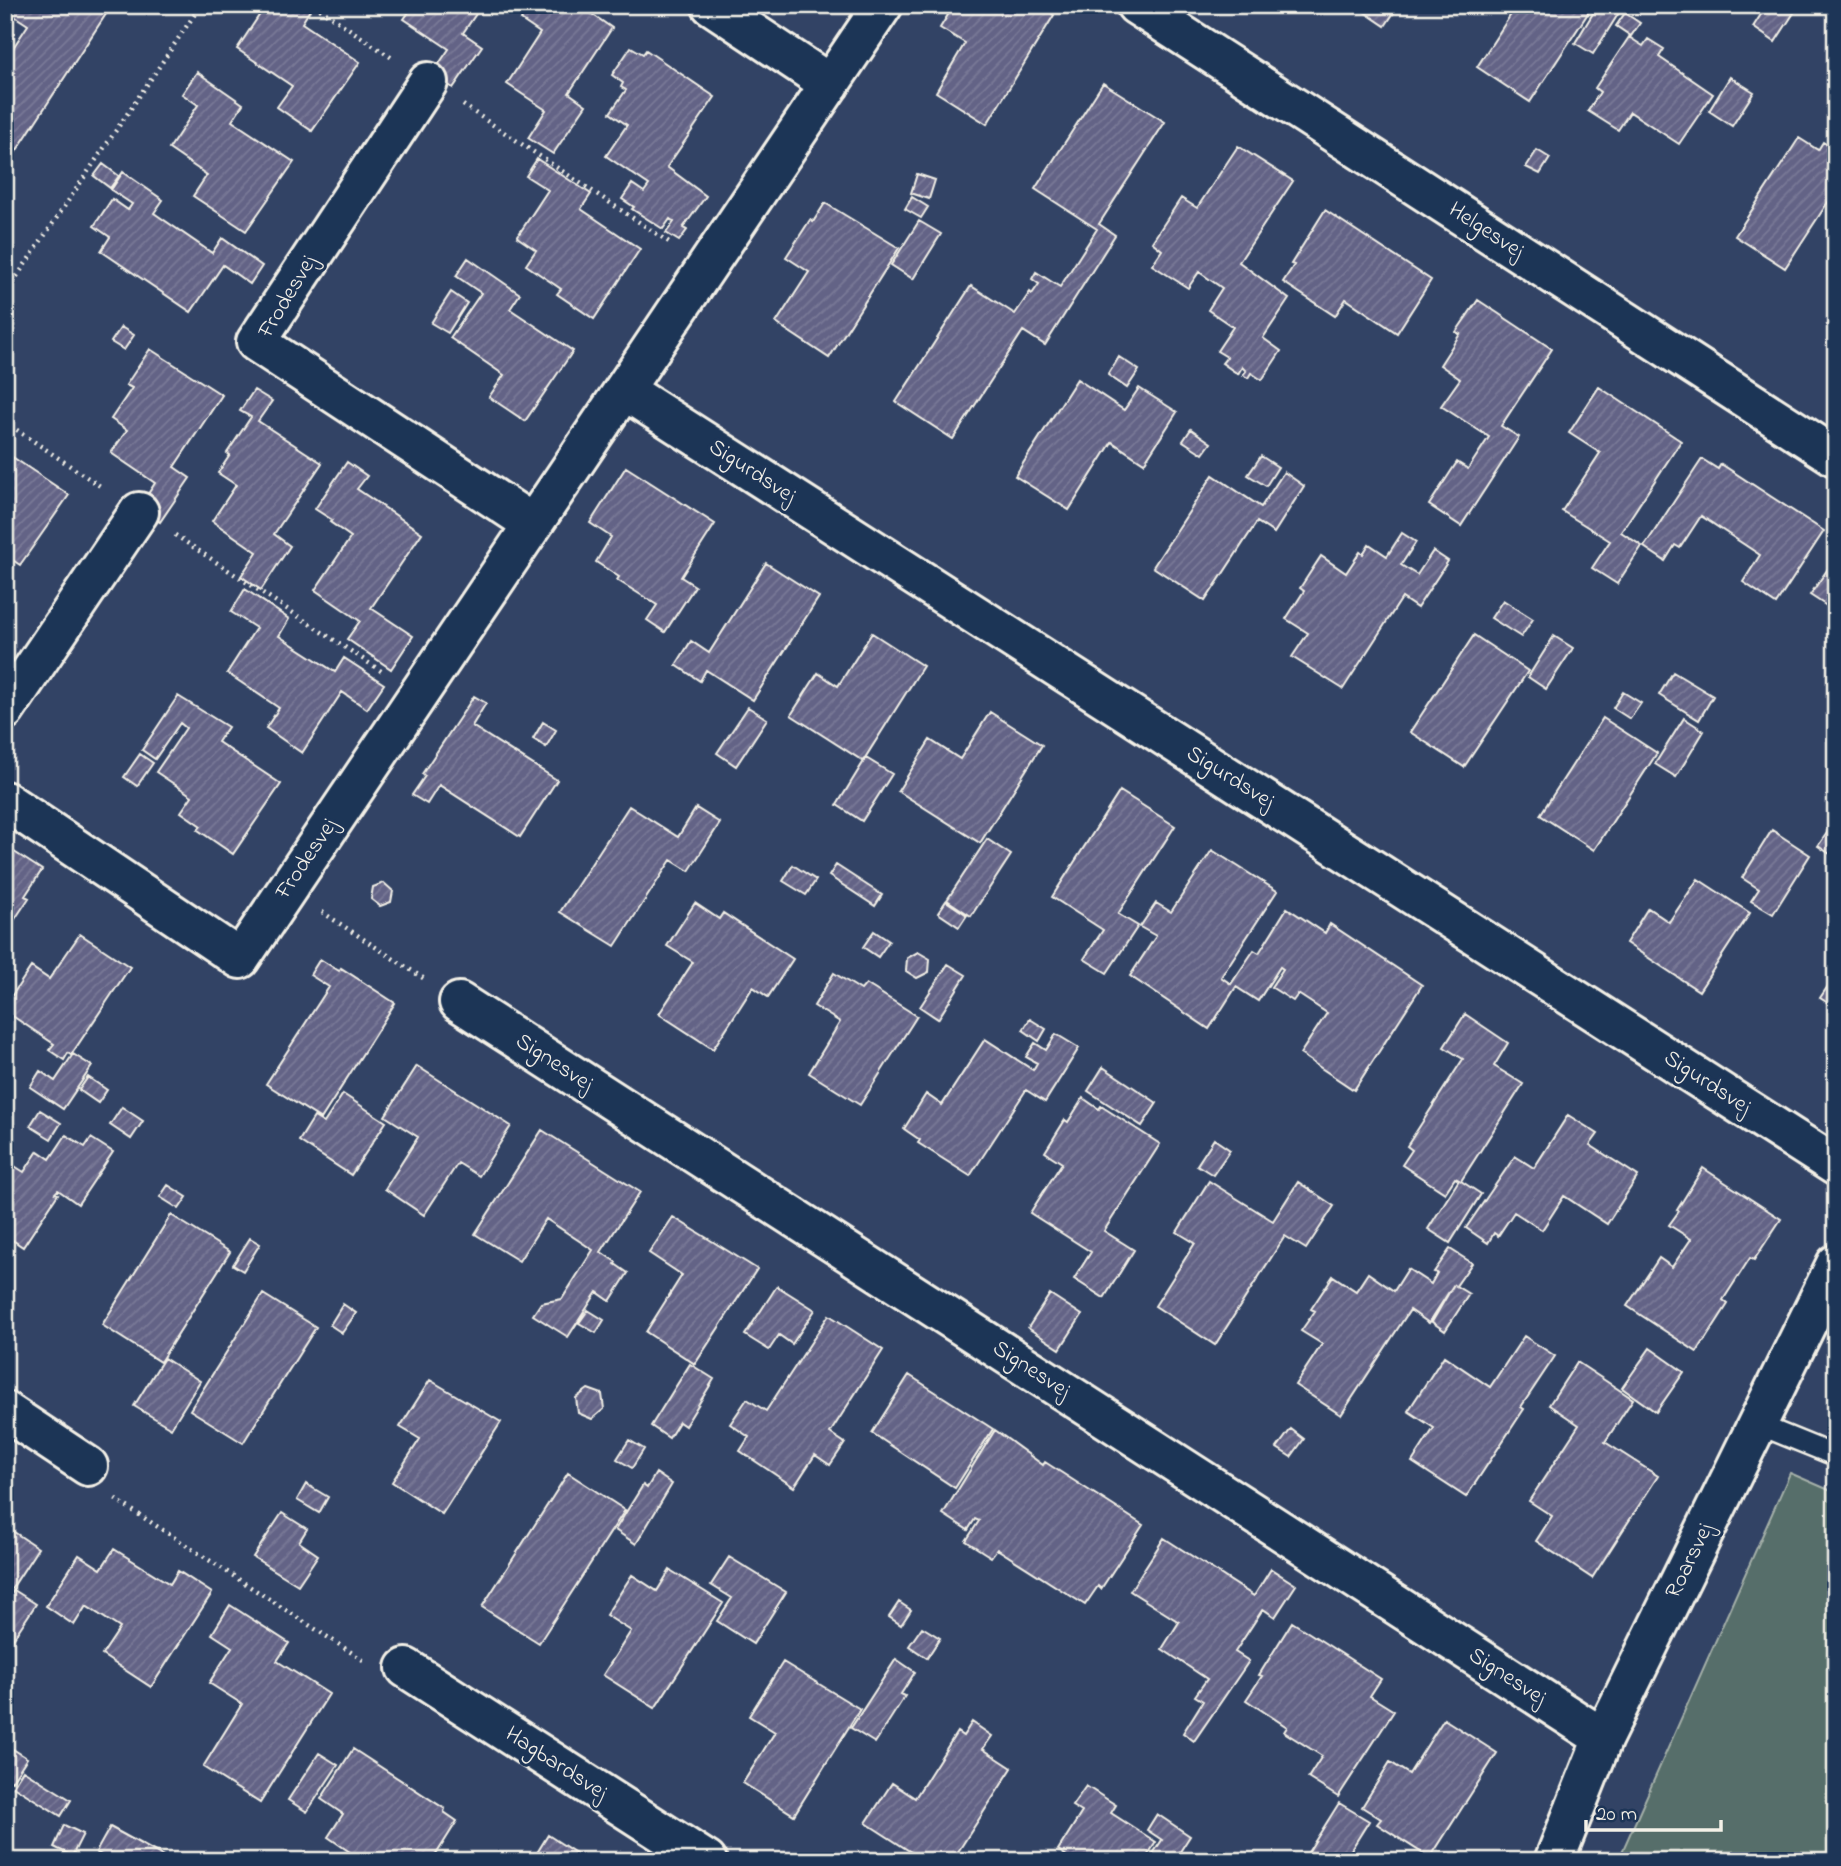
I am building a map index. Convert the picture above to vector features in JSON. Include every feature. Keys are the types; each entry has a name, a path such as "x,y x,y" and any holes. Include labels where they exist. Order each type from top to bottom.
{"street":[{"path":"711,5 830,84"},
{"name":"Frodesvej","path":"5,801 240,959 883,5"},
{"name":"Helgesvej","path":"1136,5 1836,457"},
{"name":"Frodesvej","path":"428,82 256,342 533,524"},
{"name":"Sigurdsvej","path":"624,390 1836,1166"},
{"path":"5,710 139,512"},
{"name":"Signesvej","path":"458,1002 1603,1738"},
{"name":"Roarsvej","path":"1554,1861 1603,1738 1836,1264"},
{"path":"5,1411 88,1466"},
{"name":"Hagbardsvej","path":"406,1668 707,1861"}],"lane":[{"path":"1757,1424 1836,1456"}],"path":[{"path":"5,295 201,5"},
{"path":"314,5 706,267"},
{"path":"5,422 418,695"},
{"path":"287,889 458,1002"},
{"path":"88,1466 107,1494 374,1667 406,1668"}],"green space":[{"path":"1790,1473 1836,1493 1836,1861 1618,1861"}],"building":[{"path":"5,5 99,5 108,11 15,153 5,146 5,60 28,25 5,10"},
{"path":"266,5 313,5 302,23 360,62 312,131 277,107 292,86 237,49"},
{"path":"414,5 482,5 463,33 482,46 453,88 432,74 449,49 404,19"},
{"path":"531,5 579,5 612,28 569,93 586,105 553,154 528,138 546,110 507,84 540,33 521,20"},
{"path":"954,5 1039,5 1054,15 987,124 936,92 965,43 940,28"},
{"path":"1354,5 1399,5 1385,26"},
{"path":"1517,5 1592,7 1530,102 1477,67"},
{"path":"1598,5 1617,5 1622,8 1593,54 1575,43"},
{"path":"1767,5 1799,5 1775,42 1753,27"},
{"path":"1625,13 1640,23 1631,36 1616,26"},
{"path":"1629,37 1643,46 1648,39 1664,49 1659,57 1713,94 1679,144 1630,112 1618,130 1588,111 1600,92 1595,88"},
{"path":"631,47 643,54 646,50 715,97 667,167 706,196 683,228 687,230 679,241 666,233 674,222 670,219 663,229 632,209 634,207 622,199 632,184 644,192 649,185 606,156 627,125 610,113 626,90 621,87 623,83 612,75"},
{"path":"197,72 243,104 232,121 294,162 246,231 193,196 207,175 169,149 198,105 182,94"},
{"path":"1730,77 1754,92 1732,126 1709,111"},
{"path":"1103,83 1165,122 1099,224 1115,235 1045,345 1023,331 953,439 896,402 971,286 1015,314 1039,284 1032,279 1036,272 1060,287 1097,229 1035,189"},
{"path":"1799,138 1818,150 1823,142 1836,150 1836,207 1828,202 1785,268 1735,236"},
{"path":"1238,146 1293,181 1239,262 1289,299 1263,338 1281,351 1262,380 1251,373 1248,378 1243,375 1246,371 1242,367 1238,374 1222,363 1227,357 1217,351 1233,327 1208,310 1222,288 1199,272 1188,288 1152,265 1162,250 1152,242 1181,198 1197,208"},
{"path":"1537,150 1550,158 1540,174 1526,167"},
{"path":"537,159 591,194 581,209 640,249 594,319 557,294 561,289 526,265 536,250 517,237 548,190 526,176"},
{"path":"103,164 119,176 110,188 94,176"},
{"path":"123,172 163,200 154,213 212,253 222,238 262,266 250,284 223,265 191,312 101,251 110,237 94,226 112,199 128,210 132,204 111,190"},
{"path":"917,174 935,180 929,199 911,193"},
{"path":"912,197 928,207 921,218 905,209"},
{"path":"825,203 899,248 829,358 776,323 809,272 786,257 810,220 813,222"},
{"path":"1325,210 1431,280 1397,333 1346,299 1335,316 1283,282 1294,265 1291,264"},
{"path":"919,221 941,234 913,279 891,265"},
{"path":"468,258 520,294 510,309 573,351 525,421 489,397 504,375 450,338 481,293 456,276"},
{"path":"451,292 467,303 448,333 431,323"},
{"path":"1478,300 1552,349 1501,426 1519,437 1461,526 1429,505 1457,462 1468,469 1489,437 1441,406 1460,379 1440,365 1460,334 1456,332"},
{"path":"121,327 134,335 124,350 111,342"},
{"path":"150,349 222,395 174,467 190,478 160,522 139,508 155,483 111,453 127,430 111,419 132,388 126,385"},
{"path":"1119,357 1139,370 1127,388 1108,375"},
{"path":"1077,379 1124,410 1139,388 1177,412 1144,463 1112,442 1069,510 1015,476"},
{"path":"1599,387 1681,441 1621,532 1642,546 1617,584 1592,568 1610,541 1562,511 1600,453 1569,433"},
{"path":"254,390 272,401 258,421 322,463 274,534 290,546 261,590 241,576 257,552 212,521 236,485 218,473 230,455 227,453 251,417 240,411"},
{"path":"1191,429 1211,443 1203,454 1183,441"},
{"path":"5,452 69,495 20,565 5,555"},
{"path":"1261,456 1278,467 1266,486 1248,475"},
{"path":"1702,459 1718,469 1721,464 1824,531 1776,604 1743,582 1760,555 1701,516 1680,548 1675,545 1665,561 1644,547"},
{"path":"347,462 367,476 357,489 422,533 371,608 413,636 391,669 347,639 360,621 315,590 351,537 315,509"},
{"path":"626,467 715,524 681,577 695,586 665,632 647,620 657,605 617,580 619,577 596,562 611,537 590,523"},
{"path":"1284,472 1304,486 1274,533 1257,522 1205,601 1153,567 1213,475 1261,507"},
{"path":"1402,533 1416,542 1401,565 1417,575 1433,551 1448,561 1417,608 1402,598 1343,689 1292,657 1308,633 1286,619 1304,591 1300,588 1321,556 1346,573 1369,544 1387,556"},
{"path":"1836,557 1836,612 1810,595"},
{"path":"766,563 819,597 753,700 706,670 700,681 676,665 691,641 709,653"},
{"path":"245,589 289,619 279,636 335,672 344,658 384,684 367,709 342,692 302,753 266,728 279,708 227,673 256,628 231,612"},
{"path":"1503,600 1533,619 1521,637 1491,618"},
{"path":"872,633 923,666 863,761 791,715 818,673 838,686"},
{"path":"1474,635 1528,671 1464,767 1410,732"},
{"path":"1554,636 1573,648 1546,689 1528,677"},
{"path":"1673,672 1713,696 1699,720 1659,695"},
{"path":"1623,692 1641,703 1630,719 1613,708"},
{"path":"178,696 228,727 218,742 281,784 233,854 198,830 201,826 181,812 192,796 156,772 186,728 180,723 155,759 142,750"},
{"path":"474,696 486,703 472,726 557,780 520,837 439,785 427,804 412,795 425,776 422,774"},
{"path":"748,707 767,719 736,766 717,753"},
{"path":"990,712 1042,745 980,843 898,791 930,740 960,759"},
{"path":"1603,718 1657,753 1594,850 1540,815"},
{"path":"1684,718 1704,731 1676,777 1655,764"},
{"path":"543,722 556,730 546,747 533,739"},
{"path":"140,754 153,763 137,786 124,777"},
{"path":"866,758 892,774 862,821 837,805"},
{"path":"1120,791 1175,826 1118,914 1138,926 1107,973 1084,959 1103,930 1052,897"},
{"path":"629,806 678,837 696,808 720,823 689,871 671,860 615,946 560,912"},
{"path":"1836,820 1836,852 1833,856 1818,846"},
{"path":"1772,830 1810,855 1773,914 1751,901 1759,889 1742,878"},
{"path":"987,839 1011,855 971,916 947,900"},
{"path":"5,846 42,870 25,896 29,898 5,934"},
{"path":"1212,850 1277,891 1221,977 1231,984 1254,950 1259,953 1287,908 1325,933 1330,924 1422,985 1354,1090 1300,1054 1327,1013 1298,994 1293,1001 1271,987 1283,969 1280,967 1258,1001 1236,987 1209,1029 1130,976 1156,936 1140,927 1156,903 1171,912"},
{"path":"793,865 816,880 806,895 783,881"},
{"path":"836,865 882,895 875,906 829,876"},
{"path":"1698,879 1750,913 1699,991 1626,943 1648,908 1669,922"},
{"path":"384,883 393,891 391,902 380,906 371,899 373,887"},
{"path":"946,901 967,915 959,927 938,913"},
{"path":"695,903 719,919 723,913 793,959 768,997 753,987 713,1049 659,1014 693,962 667,946"},
{"path":"874,931 889,941 878,957 863,947"},
{"path":"80,934 130,967 71,1055 68,1053 64,1060 49,1050 54,1044 5,1011 5,1006 31,967 49,979"},
{"path":"918,952 930,959 929,972 917,978 906,971 907,958"},
{"path":"320,959 339,971 341,968 395,1003 321,1119 266,1084 329,987 310,975"},
{"path":"948,964 966,975 938,1019 920,1007"},
{"path":"834,973 861,990 866,984 917,1016 860,1105 809,1073 840,1022 814,1006"},
{"path":"1836,974 1836,1008 1820,998"},
{"path":"1465,1014 1508,1043 1494,1066 1523,1084 1461,1181 1481,1194 1450,1243 1428,1229 1459,1180 1455,1178 1445,1193 1402,1165 1412,1150 1407,1146 1463,1059 1444,1047"},
{"path":"1030,1019 1046,1029 1039,1041 1023,1030"},
{"path":"1056,1034 1079,1048 1045,1102 1026,1090 970,1176 918,1143 920,1140 904,1129 926,1094 942,1105 985,1039 1033,1070 1037,1063 1026,1057 1035,1043 1046,1050"},
{"path":"73,1054 92,1066 63,1109 30,1087 40,1071 55,1081"},
{"path":"417,1066 511,1126 479,1176 458,1163 424,1215 385,1189 418,1137 385,1116"},
{"path":"1103,1067 1157,1103 1142,1126 1088,1091"},
{"path":"88,1077 107,1090 98,1103 79,1090"},
{"path":"343,1094 386,1122 351,1175 299,1141 314,1117 324,1123"},
{"path":"1083,1098 1099,1109 1101,1106 1160,1144 1104,1231 1134,1250 1104,1298 1074,1279 1091,1252 1030,1213 1062,1163 1045,1152"},
{"path":"122,1107 143,1121 131,1139 110,1125"},
{"path":"40,1110 61,1123 51,1139 30,1126"},
{"path":"1568,1115 1598,1134 1590,1145 1638,1176 1607,1224 1564,1196 1542,1230 1514,1212 1498,1236 1494,1233 1488,1243 1466,1228 1515,1156 1534,1168"},
{"path":"542,1130 640,1192 601,1252 628,1273 610,1301 597,1292 568,1337 533,1315 541,1303 562,1299 593,1250 546,1219 519,1261 475,1234"},
{"path":"66,1135 85,1147 91,1138 113,1152 78,1204 58,1190 55,1193 58,1194 23,1247 5,1235 5,1160 24,1172 38,1151 50,1159"},
{"path":"1214,1139 1230,1150 1213,1175 1197,1165"},
{"path":"1703,1168 1781,1219 1754,1260 1750,1258 1723,1300 1728,1304 1697,1352 1627,1306 1659,1258 1672,1267 1691,1239 1669,1225"},
{"path":"1209,1181 1273,1221 1298,1182 1334,1206 1306,1249 1285,1236 1215,1345 1155,1306 1195,1243 1177,1232"},
{"path":"168,1185 187,1197 179,1209 160,1197"},
{"path":"171,1215 230,1252 160,1362 102,1325"},
{"path":"673,1217 757,1269 695,1364 646,1332 682,1275 649,1253"},
{"path":"250,1238 260,1244 243,1271 233,1265"},
{"path":"1450,1249 1472,1263 1456,1286 1469,1294 1445,1331 1432,1322 1454,1284 1429,1323 1410,1310 1341,1415 1295,1385 1322,1344 1301,1331 1315,1311 1311,1309 1333,1276 1356,1291 1368,1273 1394,1291 1408,1269 1431,1284 1437,1273 1434,1272"},
{"path":"777,1286 815,1310 792,1344 779,1335 769,1350 745,1335"},
{"path":"263,1294 316,1327 243,1443 190,1410"},
{"path":"1050,1294 1082,1315 1060,1349 1028,1328"},
{"path":"343,1304 356,1313 342,1333 330,1325"},
{"path":"588,1310 604,1320 596,1333 579,1323"},
{"path":"829,1315 883,1350 830,1433 845,1443 830,1465 815,1455 794,1487 740,1451 749,1437 730,1424 747,1399 766,1411"},
{"path":"1524,1336 1555,1356 1466,1497 1412,1462 1434,1428 1408,1411 1444,1356 1490,1387"},
{"path":"1650,1348 1684,1372 1656,1412 1622,1388"},
{"path":"164,1358 200,1381 171,1428 134,1406"},
{"path":"1577,1362 1633,1399 1605,1442 1658,1476 1592,1578 1536,1541 1552,1516 1529,1501 1579,1425 1549,1405"},
{"path":"690,1364 714,1379 685,1426 679,1422 669,1438 651,1426"},
{"path":"909,1375 993,1429 955,1488 872,1433"},
{"path":"430,1380 501,1422 442,1514 392,1482 420,1439 400,1427"},
{"path":"588,1389 602,1394 604,1409 592,1419 578,1413 576,1398"},
{"path":"1291,1429 1304,1439 1291,1457 1277,1448"},
{"path":"995,1430 1043,1465 1045,1462 1143,1525 1101,1589 1098,1586 1085,1605 997,1549 991,1557 966,1541 979,1521 975,1519 968,1530 943,1514"},
{"path":"629,1440 644,1449 632,1468 617,1459"},
{"path":"568,1473 625,1510 539,1643 482,1607"},
{"path":"656,1473 672,1484 636,1544 615,1530 643,1485 647,1488"},
{"path":"306,1484 328,1497 319,1513 297,1500"},
{"path":"282,1513 307,1529 299,1542 318,1555 298,1585 253,1557"},
{"path":"5,1526 38,1548 5,1599"},
{"path":"1164,1538 1254,1596 1271,1569 1296,1585 1275,1617 1263,1609 1235,1652 1249,1661 1194,1741 1183,1733 1203,1701 1195,1696 1207,1679 1162,1649 1179,1622 1130,1591"},
{"path":"114,1549 170,1584 178,1571 212,1593 151,1687 102,1655 120,1628 86,1606 74,1625 46,1606 79,1555 101,1569"},
{"path":"729,1557 786,1592 753,1644 717,1621 732,1598 711,1585"},
{"path":"670,1570 723,1603 655,1708 603,1675 631,1631 606,1615 632,1575 657,1591"},
{"path":"14,1590 36,1604 5,1651 5,1603"},
{"path":"899,1602 911,1610 901,1625 889,1617"},
{"path":"230,1605 289,1643 277,1661 329,1694 260,1803 203,1767 242,1704 209,1683 232,1647 212,1634"},
{"path":"1292,1622 1381,1679 1370,1696 1394,1711 1338,1797 1308,1778 1322,1756 1284,1732 1287,1727 1246,1700"},
{"path":"922,1627 940,1638 927,1658 909,1646"},
{"path":"896,1659 915,1672 901,1694 905,1696 875,1743 851,1728"},
{"path":"783,1662 860,1709 794,1815 743,1783 775,1732 749,1716"},
{"path":"1444,1719 1497,1753 1430,1858 1377,1824 1381,1819 1362,1807 1390,1762 1409,1774"},
{"path":"972,1722 992,1736 983,1749 1012,1768 952,1861 925,1861 866,1823 892,1783 915,1798 957,1732 963,1736"},
{"path":"5,1744 27,1758 12,1781 5,1776"},
{"path":"353,1749 445,1809 444,1812 457,1821 432,1861 363,1861 328,1837 343,1814 321,1799"},
{"path":"319,1753 338,1765 307,1812 288,1800"},
{"path":"23,1770 71,1800 61,1816 13,1786"},
{"path":"1086,1786 1116,1805 1111,1813 1156,1842 1144,1861 1074,1861 1058,1850 1082,1812 1072,1806"},
{"path":"1339,1803 1369,1821 1344,1861 1317,1861 1307,1854"},
{"path":"1157,1814 1190,1836 1174,1861 1160,1861 1152,1855 1162,1840 1147,1830"},
{"path":"64,1825 83,1834 72,1856 54,1847"},
{"path":"110,1827 172,1861 112,1861 96,1852"},
{"path":"548,1835 588,1861 532,1861"}]}
